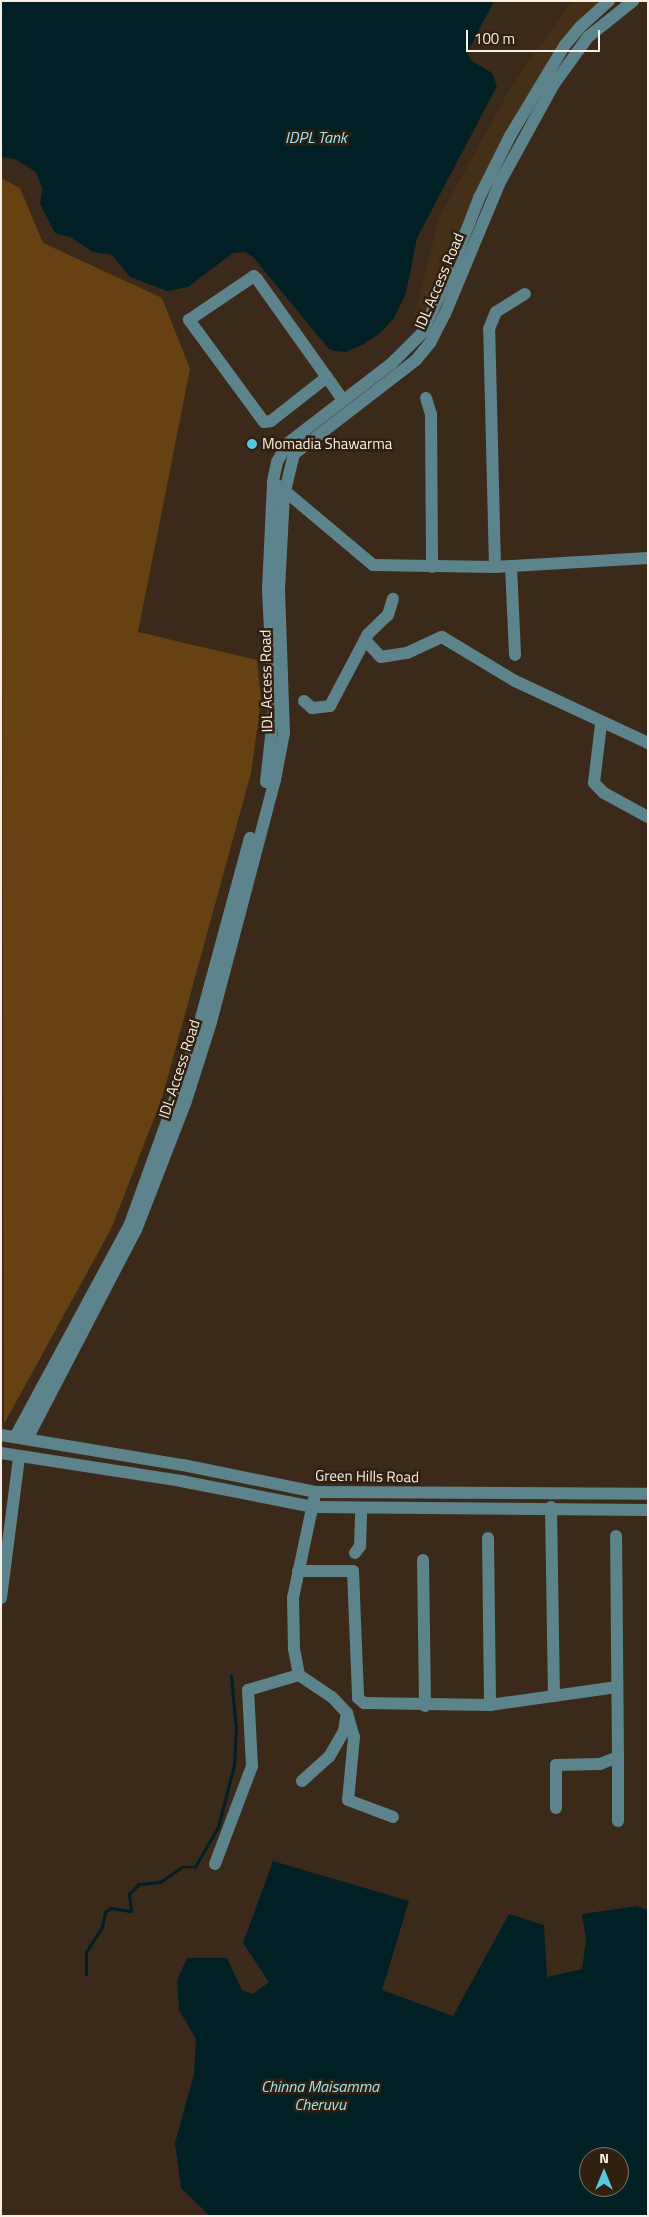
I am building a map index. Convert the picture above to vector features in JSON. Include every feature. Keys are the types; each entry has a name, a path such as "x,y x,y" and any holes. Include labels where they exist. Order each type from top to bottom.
{"street":[{"path":"108,1277 178,1096 267,780 274,709 268,589 273,481 277,462 288,443 391,364 422,334 448,278 479,198 510,136 565,45 580,27 610,1"},
{"name":"IDL Access Road","path":"21,1438 152,1193 186,1101 211,1022 281,754 285,706 280,590 284,490 294,454 305,443 410,364 430,342 445,314 499,184 554,84 588,36 633,1"},
{"path":"327,377 271,421 264,422 189,320 254,276 327,377 343,400"},
{"path":"495,567 489,329 496,312 525,294"},
{"path":"426,398 430,414 432,567"},
{"path":"273,481 373,566 495,567 648,558"},
{"path":"511,566 514,655"},
{"path":"304,702 312,708 330,706 365,640 388,615 394,599"},
{"path":"365,640 381,657 407,654 442,637 514,681 601,724 648,744"},
{"path":"601,724 594,783 604,793 648,816"},
{"name":"Green Hills Road","path":"1,1435 183,1465 316,1492 648,1494"},
{"name":"Green Hills Road","path":"1,1454 181,1481 313,1507 551,1506 648,1510"},
{"path":"1,1598 19,1457"},
{"path":"316,1492 293,1598 294,1649 299,1675 332,1697 347,1713 354,1738 348,1800 393,1817"},
{"path":"551,1506 554,1696"},
{"path":"355,1553 360,1546 361,1508"},
{"path":"616,1536 618,1822"},
{"path":"488,1538 490,1705"},
{"path":"423,1560 425,1706"},
{"path":"298,1571 353,1571 358,1698"},
{"path":"215,1864 252,1766 248,1690 299,1675"},
{"path":"344,1697 358,1698 364,1703 425,1706 490,1705 617,1687"},
{"path":"302,1781 329,1757 344,1731 347,1713"},
{"path":"556,1808 556,1764 600,1764 618,1757"}],"shaded area":[{"path":"572,1 604,1 575,26 446,268 423,317 415,314 439,218 512,85"},
{"path":"1,178 20,188 43,243 162,298 190,369 138,632 257,660 261,701 251,773 162,1098 111,1229 4,1424"}],"water":[{"name":"IDPL Tank","path":"1,1 494,1 467,53 472,61 492,73 497,86 417,238 406,293 394,318 380,333 364,344 346,352 335,351 329,349 253,257 245,252 233,253 188,287 167,291 130,277 112,255 93,252 70,237 55,233 40,204 42,188 36,172 15,159 1,157"},
{"name":"Chinna Maisamma Cheruvu","path":"273,1861 409,1901 382,1990 453,2016 509,1914 544,1925 547,1977 582,1969 586,1939 582,1914 637,1906 648,1910 648,2216 210,2216 181,2188 175,2143 194,2074 196,2039 179,2010 177,1980 187,1958 227,1958 242,1990 253,1994 269,1982 243,1943"}],"waterway":[{"path":"86,1975 86,1952 102,1927 105,1912 111,1908 131,1911 129,1894 139,1884 160,1882 182,1867 195,1867 218,1827 234,1765 236,1730 231,1676"}],"place":[{"name":"Momadia Shawarma","path":"252,444"}]}
